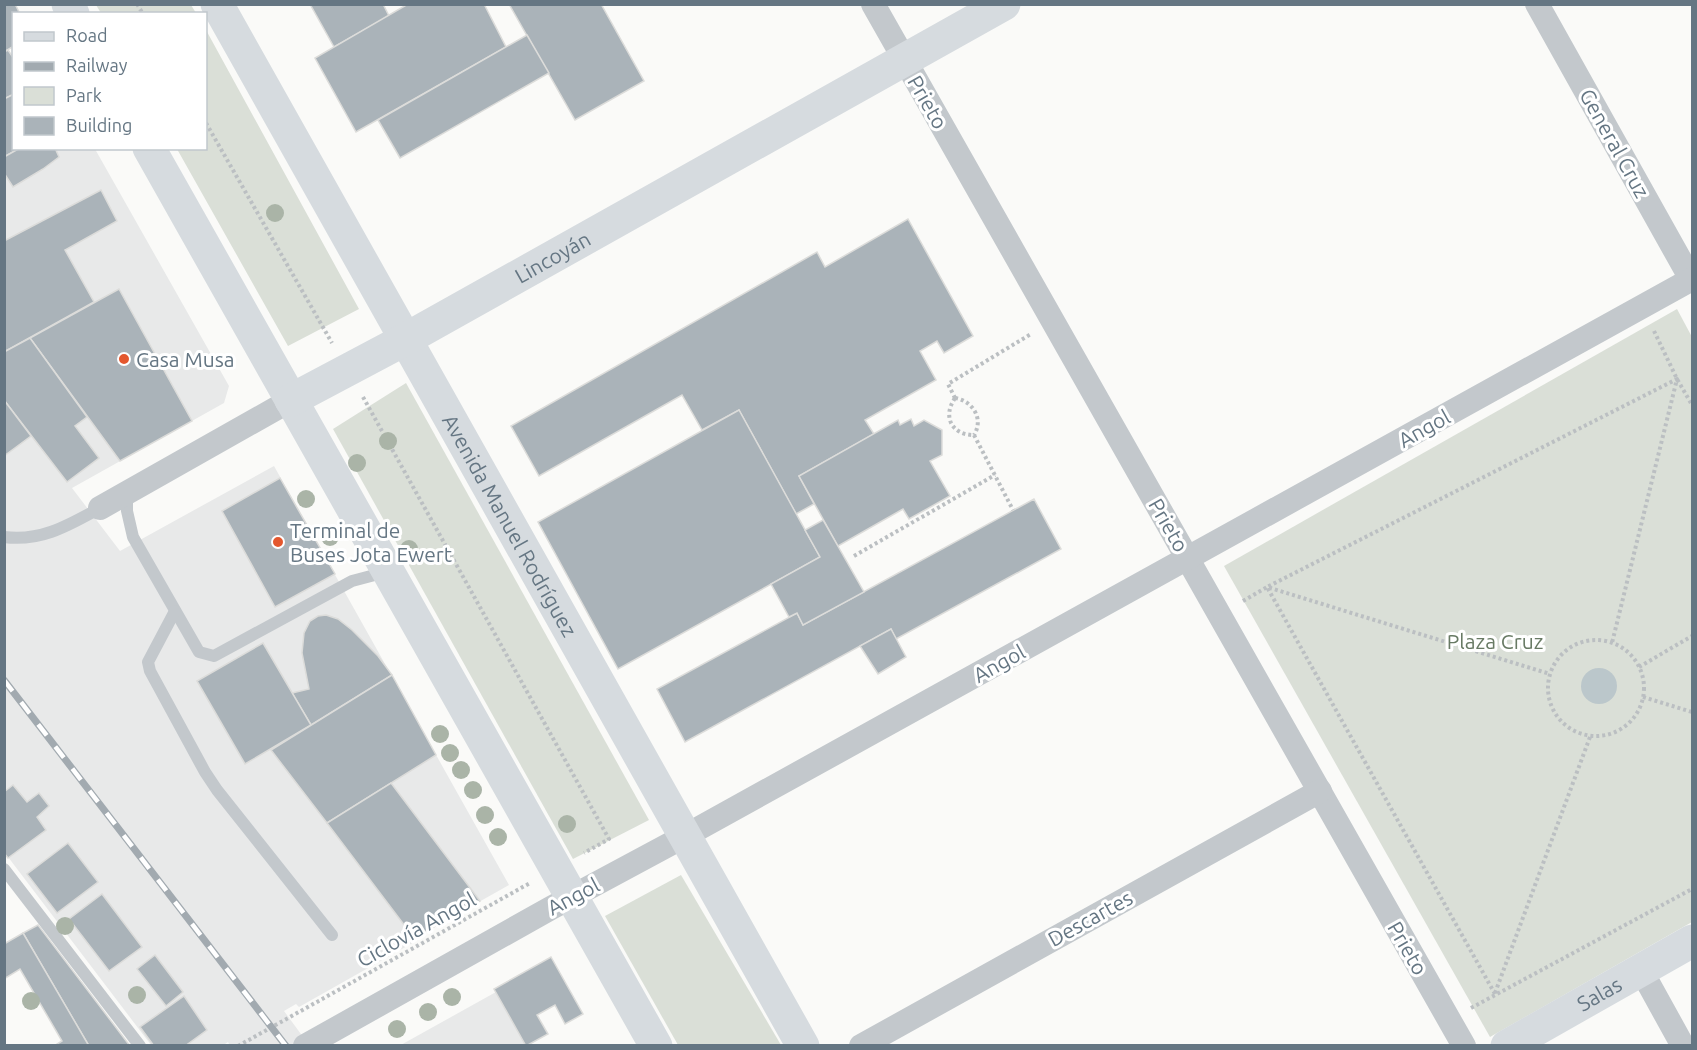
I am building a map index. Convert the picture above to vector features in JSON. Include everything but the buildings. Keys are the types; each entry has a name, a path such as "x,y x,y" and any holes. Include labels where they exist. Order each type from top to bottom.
{"main road":[{"name":"Avenida Manuel Rodríguez","path":"217,4 803,1046"},
{"name":"Lincoyán","path":"291,400 406,339 1004,4"},
{"path":"150,150 656,1046"},
{"name":"Salas","path":"1507,1046 1692,941"}],"street":[{"name":"Prieto","path":"873,4 1464,1046"},
{"name":"General Cruz","path":"1537,4 1692,280"},
{"name":"Angol","path":"305,1046 572,896 686,836 1692,280"},
{"name":"Lincoyán","path":"100,508 291,400"},
{"name":"Descartes","path":"861,1046 1320,791"},
{"path":"1641,970 1683,1046"}],"lane":[{"path":"127,493 127,511 133,537 199,652 214,657 352,581 388,571"},
{"path":"4,537 39,536 59,530 100,508"},
{"path":"175,611 148,662 150,671 217,790 332,935"},
{"path":"4,869 140,1046"}],"path":[{"path":"207,125 334,345"},
{"path":"1643,307 1692,405"},
{"path":"955,398 948,384 1053,321"},
{"path":"1220,614 1268,587 1677,379"},
{"path":"1612,643 1677,379"},
{"name":"Ciclovía Angol","path":"238,1046 609,839 360,392"},
{"path":"955,398 965,400 975,412 978,418 978,429 974,435"},
{"path":"955,398 950,406 949,419 956,430 963,435 974,435"},
{"path":"974,435 1013,510"},
{"path":"854,556 995,475"},
{"path":"1268,587 1550,674"},
{"path":"1268,587 1495,994"},
{"path":"1639,667 1692,636"},
{"path":"1597,640 1612,643 1623,649 1639,667 1643,682 1643,698 1630,723 1618,731 1604,736 1590,737 1576,733 1555,715 1549,702 1550,674 1557,660 1568,649 1582,642 1597,640"},
{"path":"1643,698 1692,712"},
{"path":"1495,994 1590,737"},
{"path":"1495,994 1692,889"}],"shaded area":[{"path":"18,150 96,150 229,386 224,403 72,488 120,551 274,466 509,885 299,1007 296,1004 284,1011 309,1045 230,1046 228,1042 222,1046 151,1045 5,853 4,157"},
{"path":"1599,668 1611,674 1617,686 1611,698 1599,704 1587,698 1581,686 1587,674"},
{"path":"496,992 526,1046 399,1046"}],"green space":[{"path":"96,5 191,5 195,12 100,12"},
{"path":"207,32 359,309 288,346 178,150 207,150"},
{"name":"Plaza Cruz","path":"1677,309 1692,337 1692,922 1490,1037 1224,566"},
{"path":"406,383 649,820 573,859 333,429"},
{"path":"681,875 781,1045 678,1045 605,916"}],"railway":[{"path":"4,680 286,1046"}],"place":[{"name":"Casa Musa","path":"124,359"},
{"name":"Terminal de Buses Jota Ewert","path":"278,542"}]}
